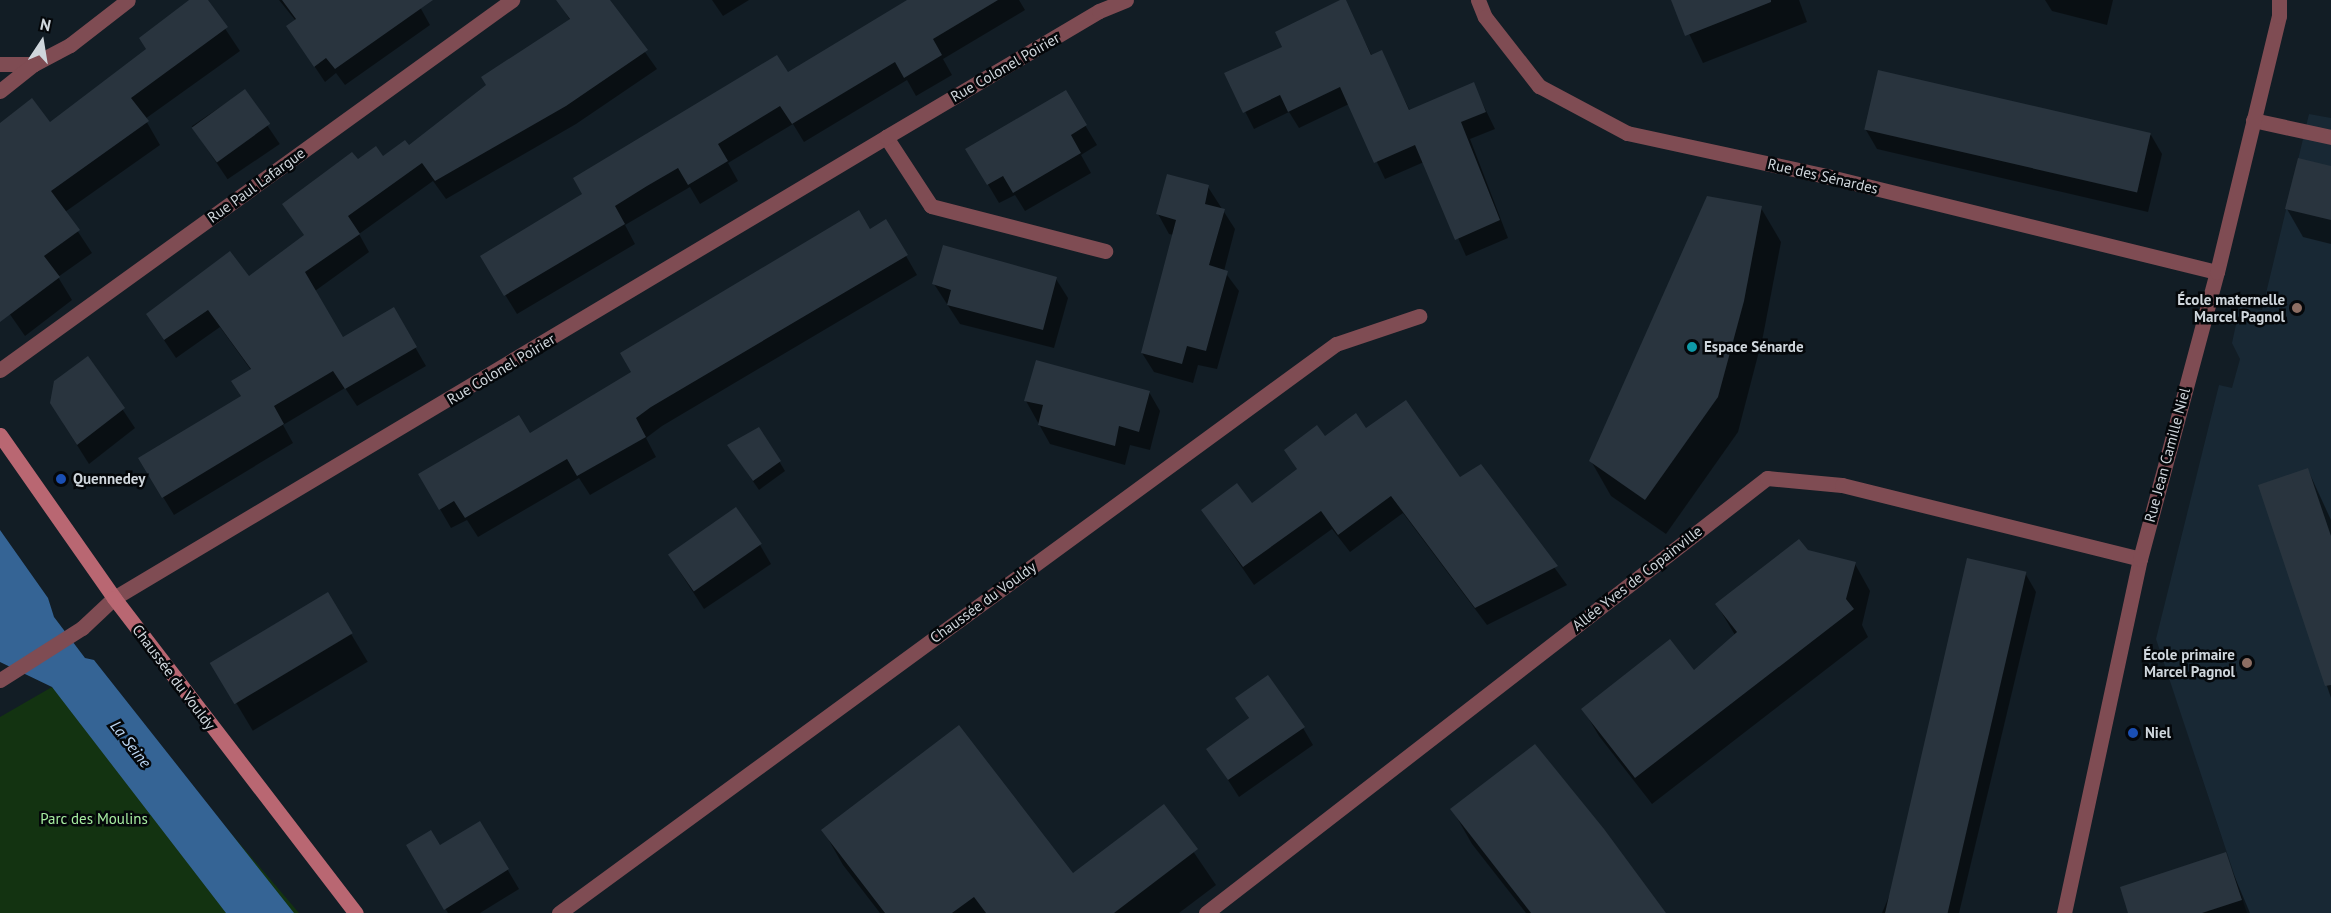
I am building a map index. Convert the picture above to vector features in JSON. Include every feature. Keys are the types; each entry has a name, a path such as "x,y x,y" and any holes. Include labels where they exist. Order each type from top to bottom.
{"street":[{"path":"0,92 34,64 70,45 128,0"},
{"name":"Rue Paul Lafargue","path":"0,370 512,0"},
{"name":"Rue Colonel Poirier","path":"0,680 71,635 114,598 170,568 886,136 1099,11 1126,0"},
{"name":"Rue des Sénardes","path":"1478,0 1485,17 1539,86 1627,133 1830,177 2217,272"},
{"name":"Rue Jean Camille Niel","path":"2064,913 2140,559 2217,272 2279,16 2279,0"},
{"path":"0,64 34,64"},
{"path":"2253,120 2331,137"},
{"path":"886,136 931,206 1105,251"},
{"name":"Chaussée du Vouldy","path":"559,913 1336,344 1419,316"},
{"name":"Chaussée du Vouldy","path":"0,435 114,598 356,913"},
{"name":"Allée Yves de Copainville","path":"1206,913 1767,478 1842,484 2140,559"}],"shaded area":[{"name":"École primaire Marcel Pagnol","path":"2309,114 2331,118 2331,913 2247,913 2156,639 2219,385 2232,388 2240,359 2232,343 2240,306 2262,310"}],"green space":[{"name":"Parc des Moulins","path":"89,667 299,913 0,913 0,717 52,687 58,694"}],"water":[{"name":"La Seine","path":"0,530 48,598 54,617 85,658 94,660 294,913 226,913 52,687 0,662"}],"building":[{"path":"189,0 208,0 228,27 131,98 149,121 51,191 80,230 44,256 60,277 0,322 0,123 32,98 50,122 146,49 139,38"},
{"path":"282,0 433,0 335,69 326,58 314,67 286,26 296,19"},
{"path":"556,0 610,0 648,50 566,106 435,181 422,163 348,216 360,234 305,272 343,337 394,307 417,347 345,389 333,371 274,406 284,424 162,498 138,458 241,396 231,381 251,369 208,310 164,340 146,314 230,251 249,276 304,235 282,204 352,152 358,159 376,146 383,156 405,140 409,145 486,85 481,77 570,19"},
{"path":"907,0 998,0 933,39 942,55 904,78 895,62 792,124 780,106 718,144 728,161 688,185 678,168 647,186 615,206 625,224 504,296 480,256 582,194 573,178 777,55 788,72"},
{"path":"1340,0 1346,0 1371,55 1382,50 1409,110 1474,82 1486,112 1461,122 1500,220 1455,240 1415,145 1374,163 1340,87 1288,112 1280,95 1243,113 1224,73 1282,47 1275,32"},
{"path":"1671,0 1771,0 1771,2 1685,36"},
{"path":"1878,70 2151,133 2137,192 1864,129"},
{"path":"245,89 270,124 217,163 192,128"},
{"path":"1066,90 1087,125 1071,135 1081,153 1013,193 1003,176 987,185 965,149"},
{"path":"2298,158 2331,166 2331,220 2285,209"},
{"path":"1167,174 1209,185 1205,204 1225,209 1209,265 1228,271 1206,351 1187,346 1182,364 1141,353 1176,220 1156,214"},
{"name":"Espace Sénarde","path":"1707,196 1762,206 1744,301 1718,397 1645,500 1589,461"},
{"path":"859,210 870,229 886,219 908,255 651,407 636,418 646,437 577,476 567,459 465,518 454,501 439,510 418,474 519,415 530,433 631,372 620,353"},
{"path":"943,245 1057,277 1043,330 947,305 951,290 932,284"},
{"path":"88,356 125,408 77,445 50,403 54,381"},
{"path":"1036,360 1150,391 1139,432 1119,426 1115,446 1038,425 1043,405 1024,401"},
{"path":"1406,400 1460,477 1481,464 1558,566 1475,608 1391,496 1338,535 1321,511 1243,567 1201,510 1237,483 1252,503 1297,469 1284,450 1317,425 1325,436 1356,413 1366,428"},
{"path":"759,427 781,461 753,481 727,445"},
{"path":"2308,468 2331,536 2331,685 2325,686 2258,485"},
{"path":"736,507 762,544 694,591 668,555"},
{"path":"1799,539 1808,550 1856,562 1846,599 1854,609 1635,778 1581,709 1670,639 1694,670 1737,632 1715,604"},
{"path":"1967,558 2026,572 1948,913 1885,913"},
{"path":"328,592 353,633 234,704 210,663"},
{"path":"1268,675 1305,727 1228,780 1206,749 1249,718 1235,698"},
{"path":"959,725 1073,873 1164,804 1198,849 1114,913 986,913 974,897 952,913 885,913 821,830"},
{"path":"1535,744 1604,829 1666,913 1531,913 1450,809"},
{"path":"480,821 509,869 444,910 406,845 431,830 440,845"},
{"path":"2226,852 2242,900 2202,913 2128,913 2120,887"}],"place":[{"name":"École maternelle Marcel Pagnol","path":"2297,308"},
{"name":"Espace Sénarde","path":"1692,347"},
{"name":"Quennedey","path":"61,479"},
{"name":"École primaire Marcel Pagnol","path":"2247,663"},
{"name":"Niel","path":"2133,733"}]}
